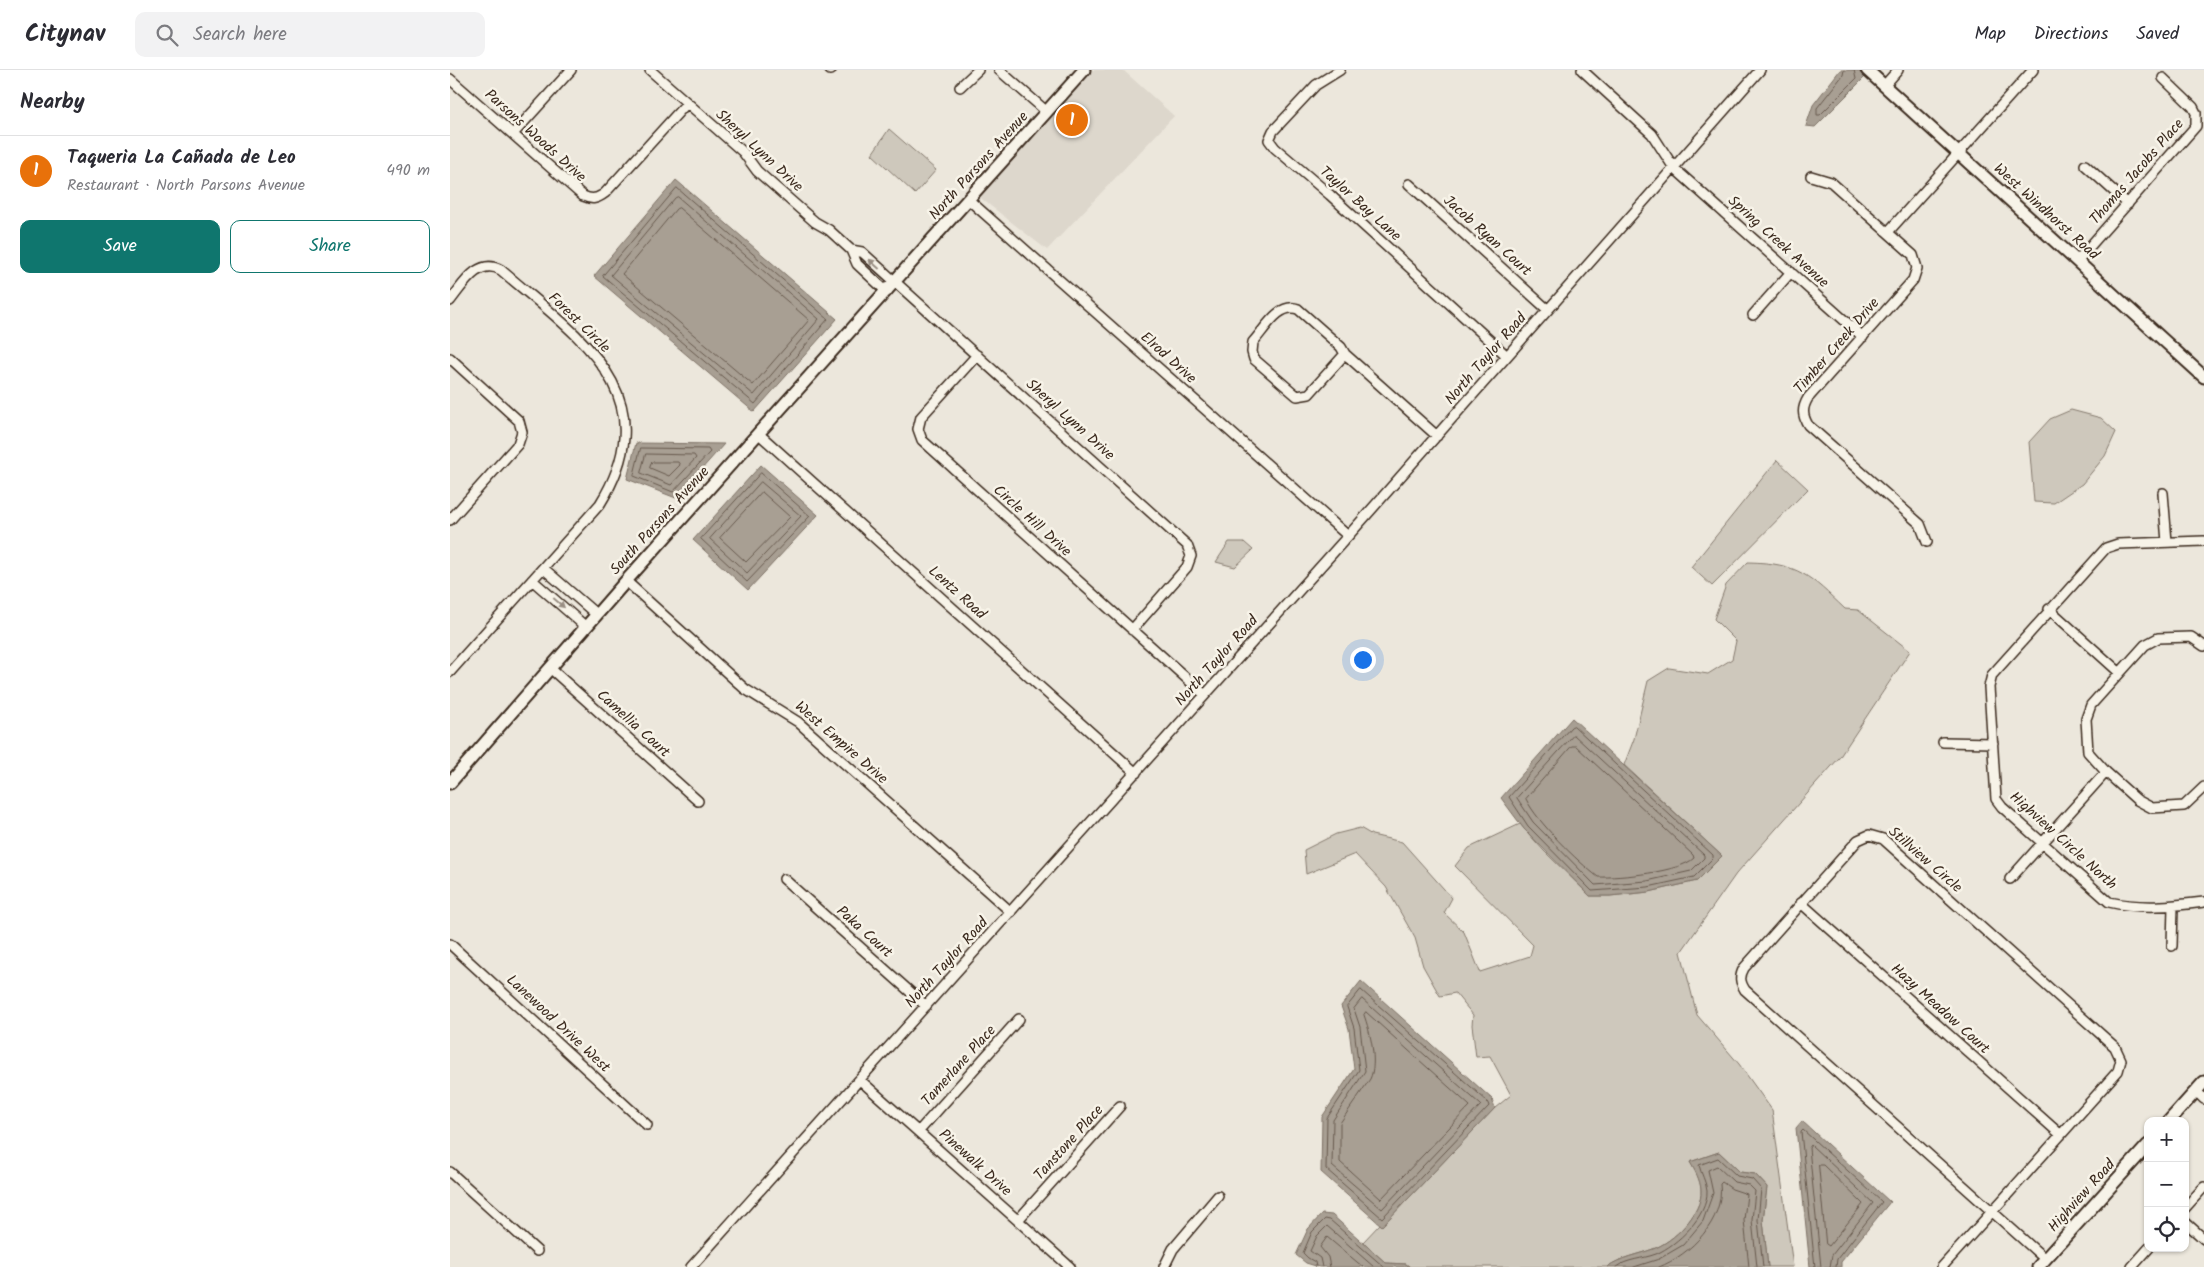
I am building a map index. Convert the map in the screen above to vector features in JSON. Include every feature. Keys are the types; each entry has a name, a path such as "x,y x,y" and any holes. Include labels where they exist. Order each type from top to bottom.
{"main road":[{"name":"North Parsons Avenue","path":"896,282 1084,70"},
{"name":"West Windhorst Road","path":"1867,70 2204,377"},
{"name":"South Parsons Avenue","path":"450,782 626,581 896,282"},
{"path":"2174,1117 2200,1095 2204,1082"},
{"name":"Highview Road","path":"2042,1263 2144,1149"}],"street":[{"path":"513,134 572,70"},
{"name":"Sheryl Lynn Drive","path":"650,70 743,152 757,171 815,222 829,230 851,250 857,264 887,292"},
{"path":"960,87 978,70"},
{"path":"999,70 1047,112"},
{"name":"Taylor Bay Lane","path":"1340,70 1316,85 1273,131 1269,140 1275,148 1330,195 1507,356"},
{"name":"Spring Creek Avenue","path":"1582,70 1652,134 1674,168 1863,337"},
{"name":"North Taylor Road","path":"691,1267 1348,536 1760,70"},
{"path":"1884,86 1898,70"},
{"path":"1888,232 2033,70"},
{"name":"Thomas Jacobs Place","path":"2078,261 2196,126 2196,113 2192,107 2163,78"},
{"name":"Parsons Woods Drive","path":"450,79 583,196 595,199 605,193 687,103"},
{"path":"2085,165 2128,204"},
{"name":"Timber Creek Drive","path":"1811,176 1831,182 1913,255 1917,268 1916,274 1808,398 1804,405 1804,419 1808,425 1920,524 1927,542"},
{"name":"Jacob Ryan Court","path":"1409,184 1548,310"},
{"name":"Elrod Drive","path":"969,200 1348,536"},
{"name":"Sheryl Lynn Drive","path":"851,250 862,252 1187,545 1191,556 1187,567 1132,630"},
{"name":"Forest Circle","path":"450,301 475,272 481,268 488,265 502,270 587,345 600,361 612,379 618,397 624,434 620,460 611,486 600,504 450,672"},
{"path":"1753,315 1791,272"},
{"path":"1345,354 1309,394 1297,396 1254,359 1252,348 1253,342 1282,309 1292,307 1298,309 1341,347 1345,354 1437,436"},
{"name":"Circle Hill Drive","path":"977,355 921,417 918,423 919,435 922,440 1205,695"},
{"path":"450,358 519,421 522,432 518,444 452,514"},
{"name":"Lentz Road","path":"759,434 1136,773"},
{"path":"2163,493 2166,542"},
{"name":"Highview Circle North","path":"2204,541 2118,544 2106,548 2049,609 1992,675 1989,687 1996,799 2002,807 2109,902 2121,905 2172,906 2204,902"},
{"path":"543,568 597,615"},
{"path":"532,580 586,627"},
{"name":"West Empire Drive","path":"626,581 745,688 798,722 1011,912"},
{"path":"2049,609 2120,673"},
{"path":"2204,646 2191,637 2158,638 2145,644 2091,705 2086,719 2088,752 2136,800 2152,808 2184,806 2204,787"},
{"name":"Camellia Court","path":"550,668 698,801"},
{"path":"1943,742 1993,743"},
{"path":"2010,879 2106,772"},
{"name":"Stillview Circle","path":"1992,1211 2118,1071 2121,1060 2120,1054 2115,1046 1883,839 1869,835 1858,840 1744,968 1740,979 1742,985 1745,990 1992,1211 2042,1263"},
{"name":"Paka Court","path":"784,879 926,1006"},
{"name":"Hazy Meadow Court","path":"1801,903 2061,1135"},
{"path":"2172,906 2172,946"},
{"name":"Lanewood Drive West","path":"450,944 647,1125"},
{"name":"Tamerlane Place","path":"919,1131 1019,1019"},
{"name":"Pinewalk Drive","path":"860,1080 1070,1267"},
{"name":"Tanstone Place","path":"1018,1220 1120,1106"},
{"path":"450,1172 537,1251"},
{"path":"2186,1207 2204,1187"},
{"path":"1164,1267 1173,1249 1218,1196"},
{"path":"1942,1267 1992,1211"},
{"path":"2189,1225 2204,1238"},
{"path":"2132,1267 2145,1252"}],"shaded area":[{"path":"1090,70 1123,70 1174,116 1047,250 978,196"},
{"path":"889,129 936,170 915,194 872,154"},
{"path":"2071,410 2101,418 2116,432 2105,456 2082,484 2054,503 2034,502 2029,442 2050,419"},
{"path":"1777,460 1808,489 1712,586 1691,567"},
{"path":"1229,542 1244,542 1253,550 1235,567 1216,562"},
{"path":"1748,562 1780,565 1802,573 1845,609 1858,610 1910,651 1839,758 1736,874 1681,952 1697,1015 1739,1064 1772,1110 1793,1267 1768,1267 1763,1220 1767,1187 1755,1174 1740,1172 1719,1152 1690,1162 1699,1179 1701,1190 1697,1208 1685,1226 1661,1245 1623,1258 1607,1267 1410,1267 1406,1264 1386,1263 1363,1242 1380,1224 1383,1225 1495,1108 1511,1095 1490,1056 1476,1057 1472,1025 1473,1015 1455,993 1440,996 1423,966 1415,938 1386,887 1355,854 1306,874 1304,850 1336,834 1360,828 1372,835 1402,842 1452,898 1444,913 1464,932 1480,972 1530,956 1533,945 1455,866 1469,848 1520,824 1544,851 1590,896 1649,892 1697,881 1722,856 1624,765 1634,739 1648,681 1669,668 1708,674 1732,659 1736,641 1714,619 1726,585"}],"water":[{"path":"1840,70 1857,70 1865,77 1815,127 1806,126 1813,105"},
{"path":"676,180 837,319 754,412 594,276"},
{"path":"636,443 724,444 676,498 627,479"},
{"path":"761,465 818,515 748,590 693,540"},
{"path":"1572,718 1722,856 1697,881 1649,892 1590,896 1524,829 1501,798"},
{"path":"1361,981 1492,1099 1495,1108 1382,1226 1321,1172 1322,1117 1354,1069 1349,1029 1341,1006"},
{"path":"1802,1121 1890,1202 1841,1262 1841,1267 1810,1267 1796,1128"},
{"path":"1719,1152 1740,1172 1755,1174 1767,1187 1763,1220 1768,1267 1607,1267 1623,1258 1661,1245 1685,1226 1697,1208 1701,1190 1690,1162"},
{"path":"1322,1214 1332,1215 1386,1263 1406,1264 1410,1267 1319,1267 1306,1263 1296,1255 1308,1229"}],"place":[{"name":"Taqueria La Cañada de Leo","path":"1072,120"}]}
